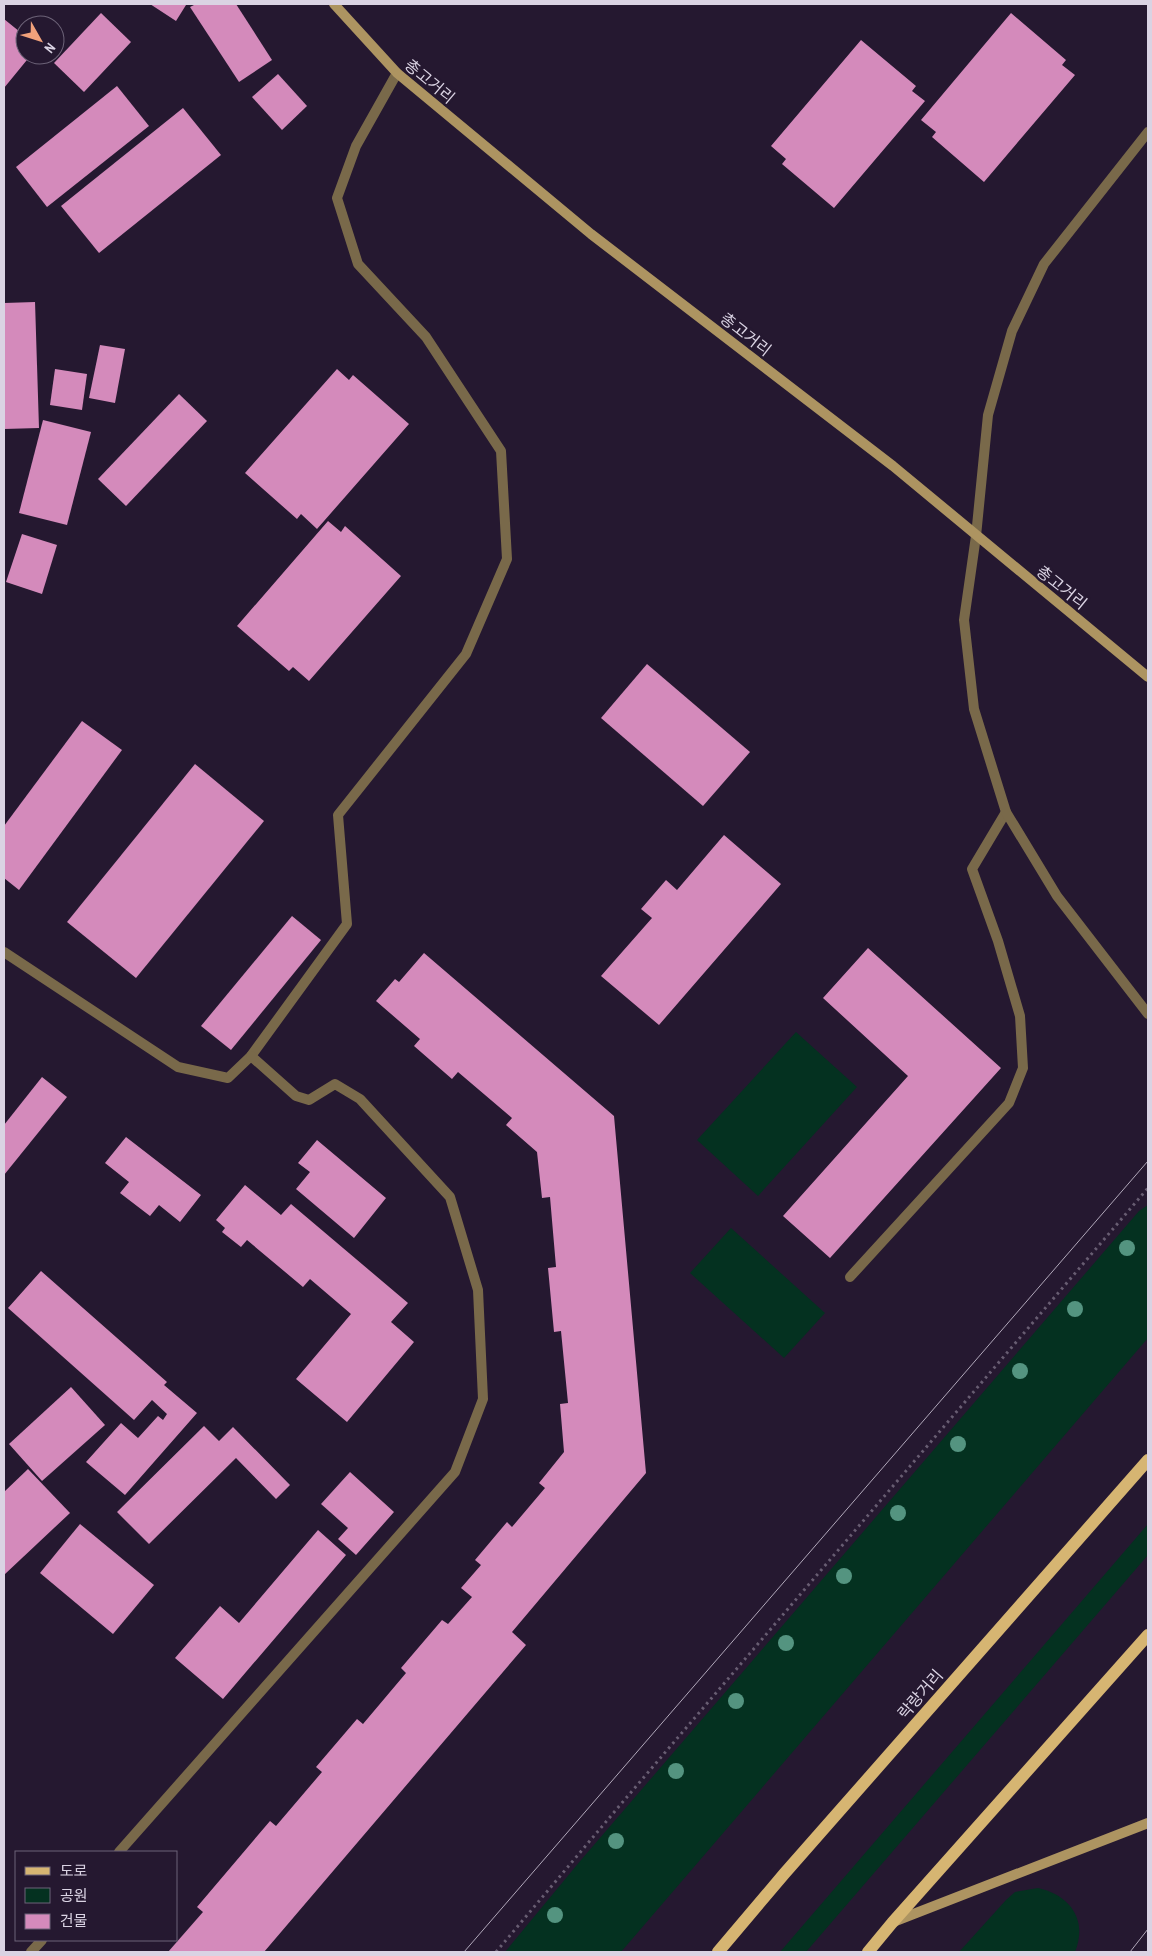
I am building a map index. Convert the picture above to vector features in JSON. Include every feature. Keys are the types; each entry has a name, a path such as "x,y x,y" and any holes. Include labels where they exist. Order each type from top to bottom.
{"main road":[{"name":"락랑거리","path":"718,1952 784,1874 1148,1460"},
{"path":"868,1952 892,1922 1148,1635"}],"street":[{"name":"총고거리","path":"334,4 397,73 592,234 893,466 1148,677"},
{"path":"4,952 178,1067 228,1078 251,1056 347,924 338,815 466,654 507,560 501,451 426,337 358,264 336,198 356,146 397,73"},
{"path":"1148,132 1044,264 1012,331 988,416 976,536 964,620 974,709 1006,812 1057,896 1148,1014"},
{"path":"850,1277 1009,1103 1023,1068 1020,1016 998,941 972,869 1006,812"},
{"path":"121,1851 456,1472 483,1399 478,1290 450,1197 360,1099 335,1084 308,1100 296,1096 251,1056"},
{"path":"892,1922 1148,1823"},
{"path":"31,1952 41,1941"}],"path":[{"path":"496,1952 1148,1188"}],"green space":[{"path":"796,1032 857,1087 758,1196 697,1140"},
{"path":"1148,1205 1148,1338 621,1952 505,1952 581,1860 1139,1211"},
{"path":"731,1228 825,1313 784,1358 690,1273"},
{"path":"1148,1524 1148,1555 806,1952 780,1952"},
{"path":"1038,1888 1059,1896 1073,1911 1079,1929 1075,1952 959,1952 1015,1892"}],"building":[{"path":"150,4 184,4 186,5 176,21"},
{"path":"196,4 236,4 272,60 239,82 190,7"},
{"path":"101,13 131,42 84,92 56,65 65,65 65,51"},
{"path":"1011,13 1066,60 1062,65 1075,75 984,182 932,137 936,132 921,120"},
{"path":"4,19 15,28 15,65 23,65 4,88"},
{"path":"861,40 916,86 912,91 925,101 834,208 782,164 786,159 771,146"},
{"path":"278,74 307,106 282,130 252,97"},
{"path":"117,86 149,126 47,207 16,167"},
{"path":"183,108 221,155 99,253 61,206"},
{"path":"35,302 39,428 4,429 4,303"},
{"path":"100,345 125,349 115,403 89,398"},
{"path":"55,369 87,374 82,410 50,405"},
{"path":"337,369 349,380 353,375 409,424 317,529 301,514 297,519 245,473"},
{"path":"179,394 207,421 126,506 98,479"},
{"path":"43,420 91,432 67,525 19,513"},
{"path":"328,521 341,532 345,526 401,576 309,681 293,667 289,671 237,626"},
{"path":"22,534 57,545 42,594 6,582"},
{"path":"647,664 750,752 703,806 601,718"},
{"path":"82,721 122,750 19,890 4,878 4,826"},
{"path":"195,764 264,821 136,978 67,922"},
{"path":"724,835 781,884 659,1025 601,976 652,918 641,909 666,880 677,890"},
{"path":"292,916 321,940 231,1050 201,1026"},
{"path":"868,948 1001,1068 830,1258 783,1216 908,1076 823,998"},
{"path":"424,953 614,1116 646,1473 512,1632 526,1645 264,1952 168,1952 203,1912 197,1907 270,1821 276,1826 322,1772 316,1767 357,1719 363,1724 406,1673 401,1668 442,1620 448,1624 472,1597 461,1588 481,1565 475,1560 507,1522 512,1527 545,1488 539,1483 564,1452 560,1404 568,1403 561,1331 554,1332 548,1268 556,1267 550,1197 542,1198 537,1152 506,1125 512,1118 458,1072 452,1079 414,1046 420,1039 376,1001 395,979 399,982"},
{"path":"42,1077 67,1097 4,1175 4,1125"},
{"path":"126,1137 201,1195 180,1222 159,1205 150,1216 120,1193 129,1182 105,1163"},
{"path":"317,1140 386,1198 354,1238 296,1189 310,1172 298,1163"},
{"path":"245,1185 281,1215 291,1204 408,1303 391,1322 414,1342 347,1422 296,1379 351,1314 310,1279 303,1287 247,1240 241,1247 222,1232 225,1228 216,1220"},
{"path":"41,1271 167,1382 164,1385 197,1413 125,1495 86,1462 121,1423 138,1438 158,1416 163,1420 167,1414 152,1400 134,1420 8,1308"},
{"path":"71,1387 105,1425 42,1481 9,1444"},
{"path":"204,1426 219,1441 233,1427 290,1485 276,1499 236,1458 149,1544 117,1512"},
{"path":"28,1469 70,1513 4,1575 4,1492"},
{"path":"350,1472 394,1512 356,1555 338,1539 348,1528 321,1504"},
{"path":"80,1524 154,1585 113,1634 40,1573"},
{"path":"318,1530 346,1555 223,1699 175,1658 220,1606 239,1623"}],"tram line":[{"path":"464,1952 1148,1161"},
{"path":"1130,1952 1148,1929"}]}
